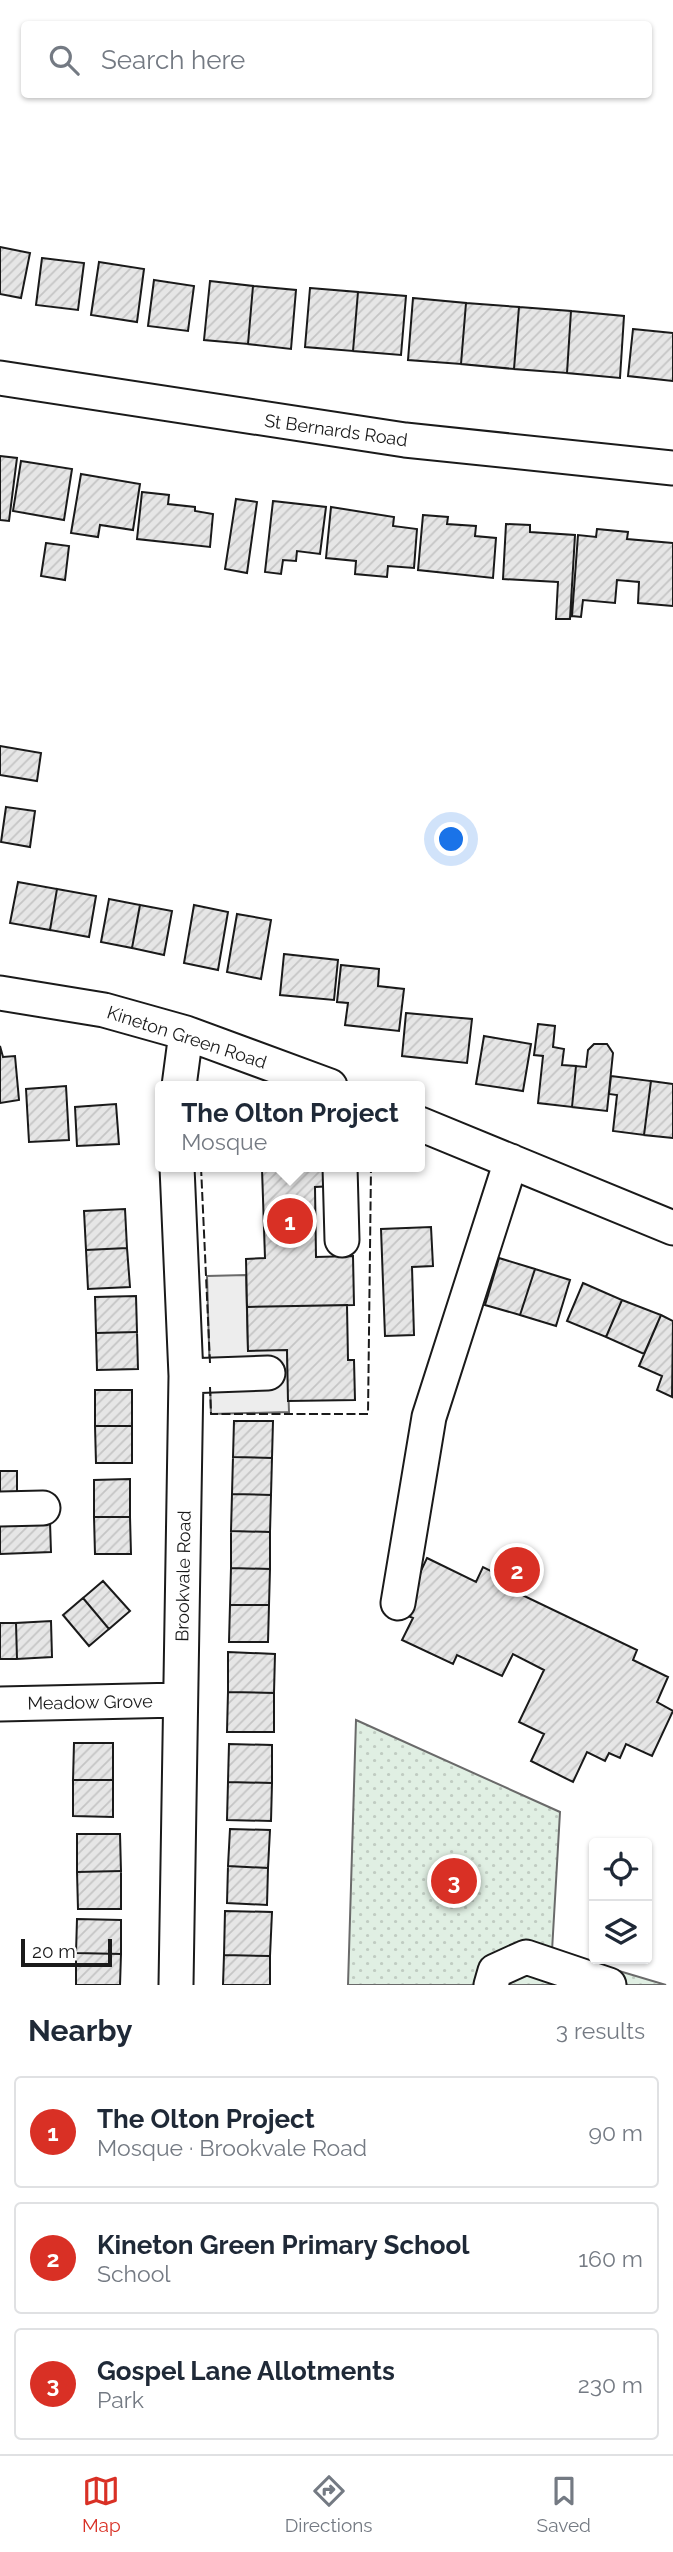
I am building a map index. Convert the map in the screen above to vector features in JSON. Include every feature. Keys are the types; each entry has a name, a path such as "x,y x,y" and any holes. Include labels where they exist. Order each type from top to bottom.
{"street":[{"name":"St Bernards Road","path":"0,378 405,440 673,467"},
{"name":"Kineton Green Road","path":"0,993 104,1010 186,1033 316,1081"},
{"path":"180,1081 186,1033"},
{"path":"425,1126 673,1228"},
{"path":"398,1603 429,1417 511,1161"},
{"name":"Brookvale Road","path":"176,1985 186,1376 177,1172"},
{"path":"340,1172 342,1240"},
{"path":"186,1376 268,1373"},
{"path":"0,1509 43,1508"},
{"name":"Meadow Grove","path":"0,1704 180,1700"},
{"path":"491,1985 495,1971 526,1957 609,1985"}],"green space":[{"path":"356,1720 560,1812 552,1951 666,1985 348,1985"}],"shaded area":[{"path":"246,1275 248,1350 287,1350 289,1412 211,1414 207,1276"}],"building":[{"path":"0,247 30,253 21,298 0,294"},
{"path":"42,258 84,263 78,310 36,305"},
{"path":"99,262 144,269 137,322 91,315"},
{"path":"154,280 194,286 188,331 148,326"},
{"path":"210,281 253,286 248,344 204,340"},
{"path":"253,286 296,290 291,349 248,344"},
{"path":"310,288 358,292 353,351 305,347"},
{"path":"358,292 406,296 401,355 353,351"},
{"path":"413,298 466,303 461,364 408,360"},
{"path":"466,303 519,307 514,369 461,364"},
{"path":"519,307 571,311 567,373 514,369"},
{"path":"571,311 624,316 620,378 567,373"},
{"path":"633,329 673,333 673,381 628,376"},
{"path":"0,456 17,458 9,521 0,520"},
{"path":"21,461 72,469 64,520 13,511"},
{"path":"81,474 140,484 133,530 100,525 98,537 71,533"},
{"path":"142,492 169,495 168,504 195,507 195,511 213,514 210,547 137,539"},
{"path":"236,499 257,502 247,573 225,569"},
{"path":"273,501 326,507 320,554 297,551 296,561 283,560 281,574 265,572"},
{"path":"331,507 394,517 393,526 417,529 414,568 388,566 387,577 355,574 356,561 326,558"},
{"path":"423,515 448,517 447,524 476,526 475,536 496,538 493,578 418,570"},
{"path":"506,524 530,525 530,532 575,535 570,619 556,619 558,582 503,579"},
{"path":"597,529 628,532 627,539 673,543 673,606 638,603 639,582 617,580 615,603 583,600 581,617 572,616 578,535 596,537"},
{"path":"46,543 69,546 65,580 41,576"},
{"path":"0,746 41,753 37,781 0,775"},
{"path":"6,807 35,811 30,847 1,842"},
{"path":"18,882 57,889 50,930 10,923"},
{"path":"57,889 96,896 89,937 50,930"},
{"path":"109,899 140,905 132,948 101,942"},
{"path":"140,905 172,911 164,955 132,948"},
{"path":"194,905 228,912 218,970 184,963"},
{"path":"237,914 271,920 261,979 227,972"},
{"path":"284,954 338,960 334,1000 280,995"},
{"path":"341,965 379,969 378,986 404,989 399,1031 345,1025 348,1003 337,1002"},
{"path":"406,1013 472,1019 467,1063 402,1056"},
{"path":"538,1024 555,1026 553,1047 564,1049 562,1065 576,1066 572,1107 538,1103 543,1056 534,1055"},
{"path":"484,1036 531,1044 523,1091 476,1084"},
{"path":"594,1044 607,1044 613,1053 607,1111 572,1107 576,1066 586,1067 588,1050"},
{"path":"0,1046 3,1057 15,1056 19,1100 0,1103"},
{"path":"611,1076 651,1081 644,1135 613,1131 617,1095 609,1094"},
{"path":"651,1081 673,1084 673,1138 644,1135"},
{"path":"66,1086 69,1140 29,1142 26,1089"},
{"path":"116,1104 119,1144 77,1146 75,1107"},
{"path":"262,1172 334,1172 334,1186 315,1187 316,1257 353,1256 354,1305 247,1307 246,1259 265,1258"},
{"path":"125,1209 127,1248 86,1250 84,1211"},
{"path":"431,1227 433,1266 412,1267 414,1335 385,1336 381,1229"},
{"path":"127,1248 130,1287 88,1289 86,1250"},
{"path":"499,1258 535,1269 520,1315 485,1305"},
{"path":"535,1269 570,1280 556,1326 520,1315"},
{"path":"583,1283 622,1300 606,1337 567,1321"},
{"path":"136,1296 137,1332 96,1333 95,1297"},
{"path":"622,1300 661,1315 644,1354 606,1337"},
{"path":"347,1305 348,1360 354,1360 355,1400 288,1401 287,1350 248,1351 247,1307"},
{"path":"661,1315 673,1321 672,1397 657,1390 662,1376 639,1366"},
{"path":"137,1332 138,1369 97,1370 96,1333"},
{"path":"95,1390 132,1390 132,1426 95,1426"},
{"path":"234,1421 273,1421 272,1458 233,1457"},
{"path":"95,1426 132,1426 132,1463 96,1463"},
{"path":"233,1457 272,1458 271,1495 232,1494"},
{"path":"0,1471 17,1471 17,1493 0,1493"},
{"path":"130,1479 130,1517 94,1517 94,1480"},
{"path":"232,1494 271,1495 270,1532 231,1531"},
{"path":"94,1517 130,1517 131,1554 95,1554"},
{"path":"50,1522 51,1552 0,1554 0,1524"},
{"path":"231,1531 270,1532 270,1569 231,1568"},
{"path":"427,1558 476,1582 483,1567 523,1587 520,1594 637,1650 633,1660 668,1677 657,1702 673,1711 652,1756 626,1744 620,1758 609,1753 605,1761 587,1752 573,1782 531,1761 544,1734 519,1722 544,1670 513,1654 502,1676 457,1655 453,1664 402,1640 413,1618 401,1613"},
{"path":"231,1568 270,1569 269,1605 230,1605"},
{"path":"103,1581 130,1611 109,1629 83,1598"},
{"path":"83,1598 109,1629 89,1646 63,1615"},
{"path":"230,1605 269,1605 268,1642 229,1642"},
{"path":"51,1621 52,1657 17,1659 16,1623"},
{"path":"0,1623 16,1623 17,1659 0,1659"},
{"path":"228,1652 275,1654 274,1693 228,1692"},
{"path":"228,1692 274,1693 274,1732 227,1732"},
{"path":"74,1743 113,1743 113,1780 73,1780"},
{"path":"229,1744 272,1745 272,1783 228,1782"},
{"path":"73,1780 113,1780 113,1817 73,1816"},
{"path":"228,1782 272,1783 271,1821 227,1820"},
{"path":"230,1829 270,1830 268,1868 228,1866"},
{"path":"77,1834 120,1834 121,1871 77,1872"},
{"path":"228,1866 268,1868 267,1905 227,1903"},
{"path":"121,1871 121,1909 78,1909 77,1872"},
{"path":"225,1911 272,1912 270,1956 224,1955"},
{"path":"77,1919 121,1920 121,1954 76,1953"},
{"path":"76,1953 121,1954 120,1985 76,1985"},
{"path":"224,1955 270,1956 270,1985 223,1985"}],"fence":[{"path":"201,1172 210,1363"},
{"path":"210,1387 211,1414 368,1414 371,1172"}],"place":[{"name":"The Olton Project","path":"290,1221"},
{"name":"Kineton Green Primary School","path":"517,1570"},
{"name":"Gospel Lane Allotments","path":"454,1881"}]}
